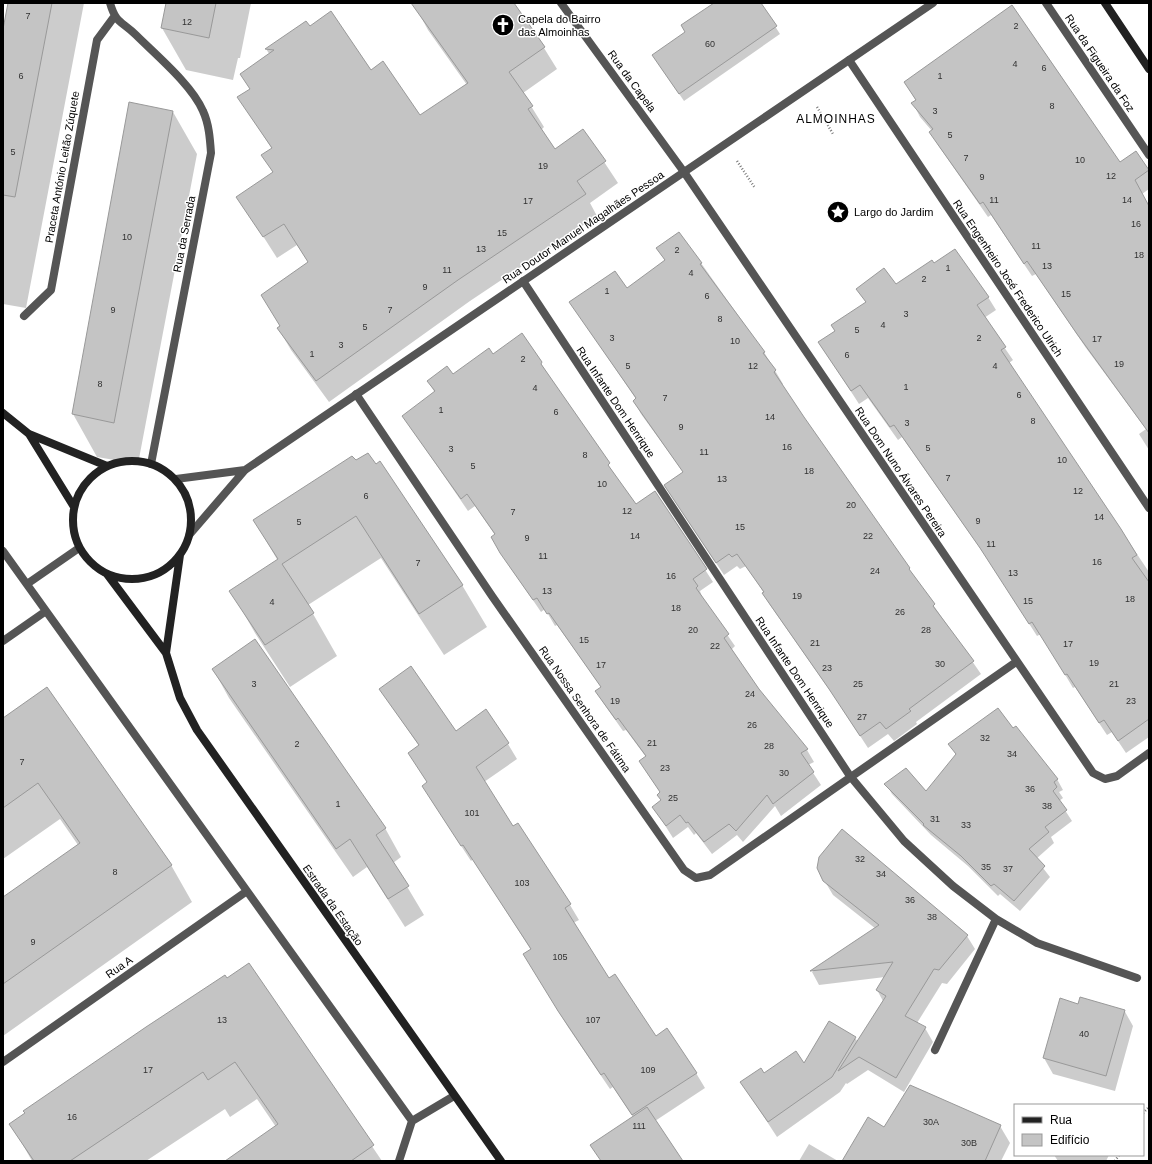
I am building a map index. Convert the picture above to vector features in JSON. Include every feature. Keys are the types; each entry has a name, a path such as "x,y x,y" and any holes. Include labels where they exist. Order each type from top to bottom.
{"main road":[{"path":"1105,3 1149,69"},
{"path":"3,413 29,434 107,466"},
{"path":"29,434 74,506"},
{"name":"Estrada da Estação","path":"166,653 180,555 190,534 192,518 189,503 176,480 167,472 141,461 127,461 107,466 88,480 81,490 74,506 73,522 79,548 93,565 108,574 127,579 148,578 166,569 180,555"},
{"name":"Estrada da Estação","path":"108,574 166,653 180,698 197,730 501,1161"}],"street":[{"path":"110,3 114,17"},
{"name":"Rua da Capela","path":"561,3 684,172"},
{"name":"Rua Doutor Manuel Magalhães Pessoa","path":"190,534 245,470 933,3"},
{"name":"Rua da Figueira da Foz","path":"1046,3 1149,155"},
{"name":"Rua da Serrada","path":"114,17 134,33 191,91 203,111 209,133 211,153 151,464"},
{"name":"Praceta António Leitão Zúquete","path":"24,316 51,290 97,40 114,17"},
{"name":"Rua Engenheiro José Frederico Ulrich","path":"849,60 1149,508"},
{"name":"Rua Dom Nuno Álvares Pereira","path":"684,172 1016,662 1093,773 1105,779 1117,776 1149,753"},
{"name":"Rua Infante Dom Henrique","path":"523,281 850,776 904,841 953,886 996,919 1037,943 1137,978"},
{"name":"Rua Nossa Senhora de Fátima","path":"356,394 497,602 684,870 696,878 710,875 850,776 1016,662"},
{"name":"Rua Doutor Manuel Magalhães Pessoa","path":"176,480 245,470"},
{"path":"26,584 79,548"},
{"path":"3,551 412,1122"},
{"path":"3,641 46,611"},
{"name":"Rua A","path":"3,1062 247,891"},
{"path":"934,1050 996,919"},
{"path":"399,1161 412,1122 454,1096"}],"path":[{"path":"823,117 833,134"},
{"path":"743,170 755,188"}],"building":[{"path":"8,3 52,3 15,197 3,195 3,29"},
{"path":"166,3 216,3 209,38 161,28"},
{"path":"411,3 514,3 545,47 509,72 533,106 528,109 555,149 583,129 606,161 577,181 586,194 458,280 316,381 277,328 280,326 261,295 308,262 284,224 263,237 236,197 273,172 261,155 272,148 237,97 250,89 240,74 274,50 265,49 306,21 310,26 331,11 371,70 383,61 420,115 468,83"},
{"path":"714,3 761,3 777,26 679,94 652,55 685,32 681,25"},
{"path":"1012,5 1120,162 1136,151 1149,170 1135,180 1149,206 1149,433 1077,334 1027,261 1024,264 983,202 980,204 929,132 933,129 911,103 916,100 904,82"},
{"path":"129,102 173,111 114,423 72,414"},
{"path":"679,232 702,263 700,264 765,352 763,353 776,370 774,372 804,417 910,568 909,569 935,604 933,606 974,661 909,709 911,711 886,729 880,722 860,736 737,554 732,557 729,554 716,563 664,485 683,472 633,401 636,398 569,302 615,271 627,288 665,260 656,248"},
{"path":"955,249 989,297 977,305 1006,347 1001,350 1121,529 1137,555 1132,558 1149,582 1149,719 1118,741 1104,720 1099,723 1067,674 1065,675 1032,622 1029,624 980,548 894,425 890,427 860,385 851,391 818,342 835,331 831,325 866,302 856,289 884,268 896,284 932,260 934,263"},
{"path":"522,333 542,362 541,364 610,463 608,465 636,504 655,491 707,569 693,579 698,586 696,588 729,634 724,638 759,689 808,749 801,753 814,772 773,804 767,795 736,831 729,824 704,842 688,822 686,823 680,815 666,826 652,807 661,800 657,795 660,792 639,761 646,756 618,718 616,720 595,691 601,687 549,613 547,614 537,598 533,600 500,553 491,537 495,534 467,494 461,499 402,416 435,391 427,381 447,366 453,374 489,348 493,354"},
{"path":"368,453 376,464 380,461 463,585 419,614 356,516 282,564 314,613 265,645 229,591 278,559 253,520 352,456 356,460"},
{"path":"255,639 386,828 376,835 409,886 388,899 350,839 336,849 212,669"},
{"path":"411,666 456,731 486,709 509,743 476,767 513,826 518,823 571,904 565,908 609,978 615,974 656,1036 667,1028 697,1073 632,1115 604,1073 601,1075 558,1011 523,954 531,949 463,845 461,846 422,786 427,782 408,753 419,745 379,689"},
{"path":"47,687 172,865 3,984 3,897 80,843 38,783 3,808 3,718"},
{"path":"998,708 1013,728 1016,726 1058,779 1054,782 1057,787 1053,791 1067,810 1045,827 1049,832 1029,849 1045,866 1014,901 994,884 991,886 961,856 923,825 924,824 884,784 906,768 926,791 956,754 948,744"},
{"path":"842,829 968,935 939,970 934,969 905,1016 926,1027 896,1078 859,1057 838,1071 886,996 876,990 893,962 810,971 879,925 823,881 817,868 819,857"},
{"path":"249,963 374,1145 351,1161 225,1161 278,1124 235,1062 208,1080 203,1072 70,1161 34,1161 9,1124 25,1113 23,1111 225,975 227,978"},
{"path":"1080,997 1125,1010 1106,1076 1043,1058 1060,998 1078,1004"},
{"path":"829,1021 856,1037 832,1077 768,1122 740,1082 761,1068 764,1073 796,1051 804,1063"},
{"path":"910,1085 1001,1125 985,1161 842,1161 868,1117 884,1127"},
{"path":"647,1107 683,1161 601,1161 590,1145"}],"place":[{"name":"Capela do Bairro das Almoinhas","path":"503,25"},
{"name":"Largo do Jardim","path":"838,212"}],"district":[{"name":"ALMOINHAS","path":"836,119"}]}
